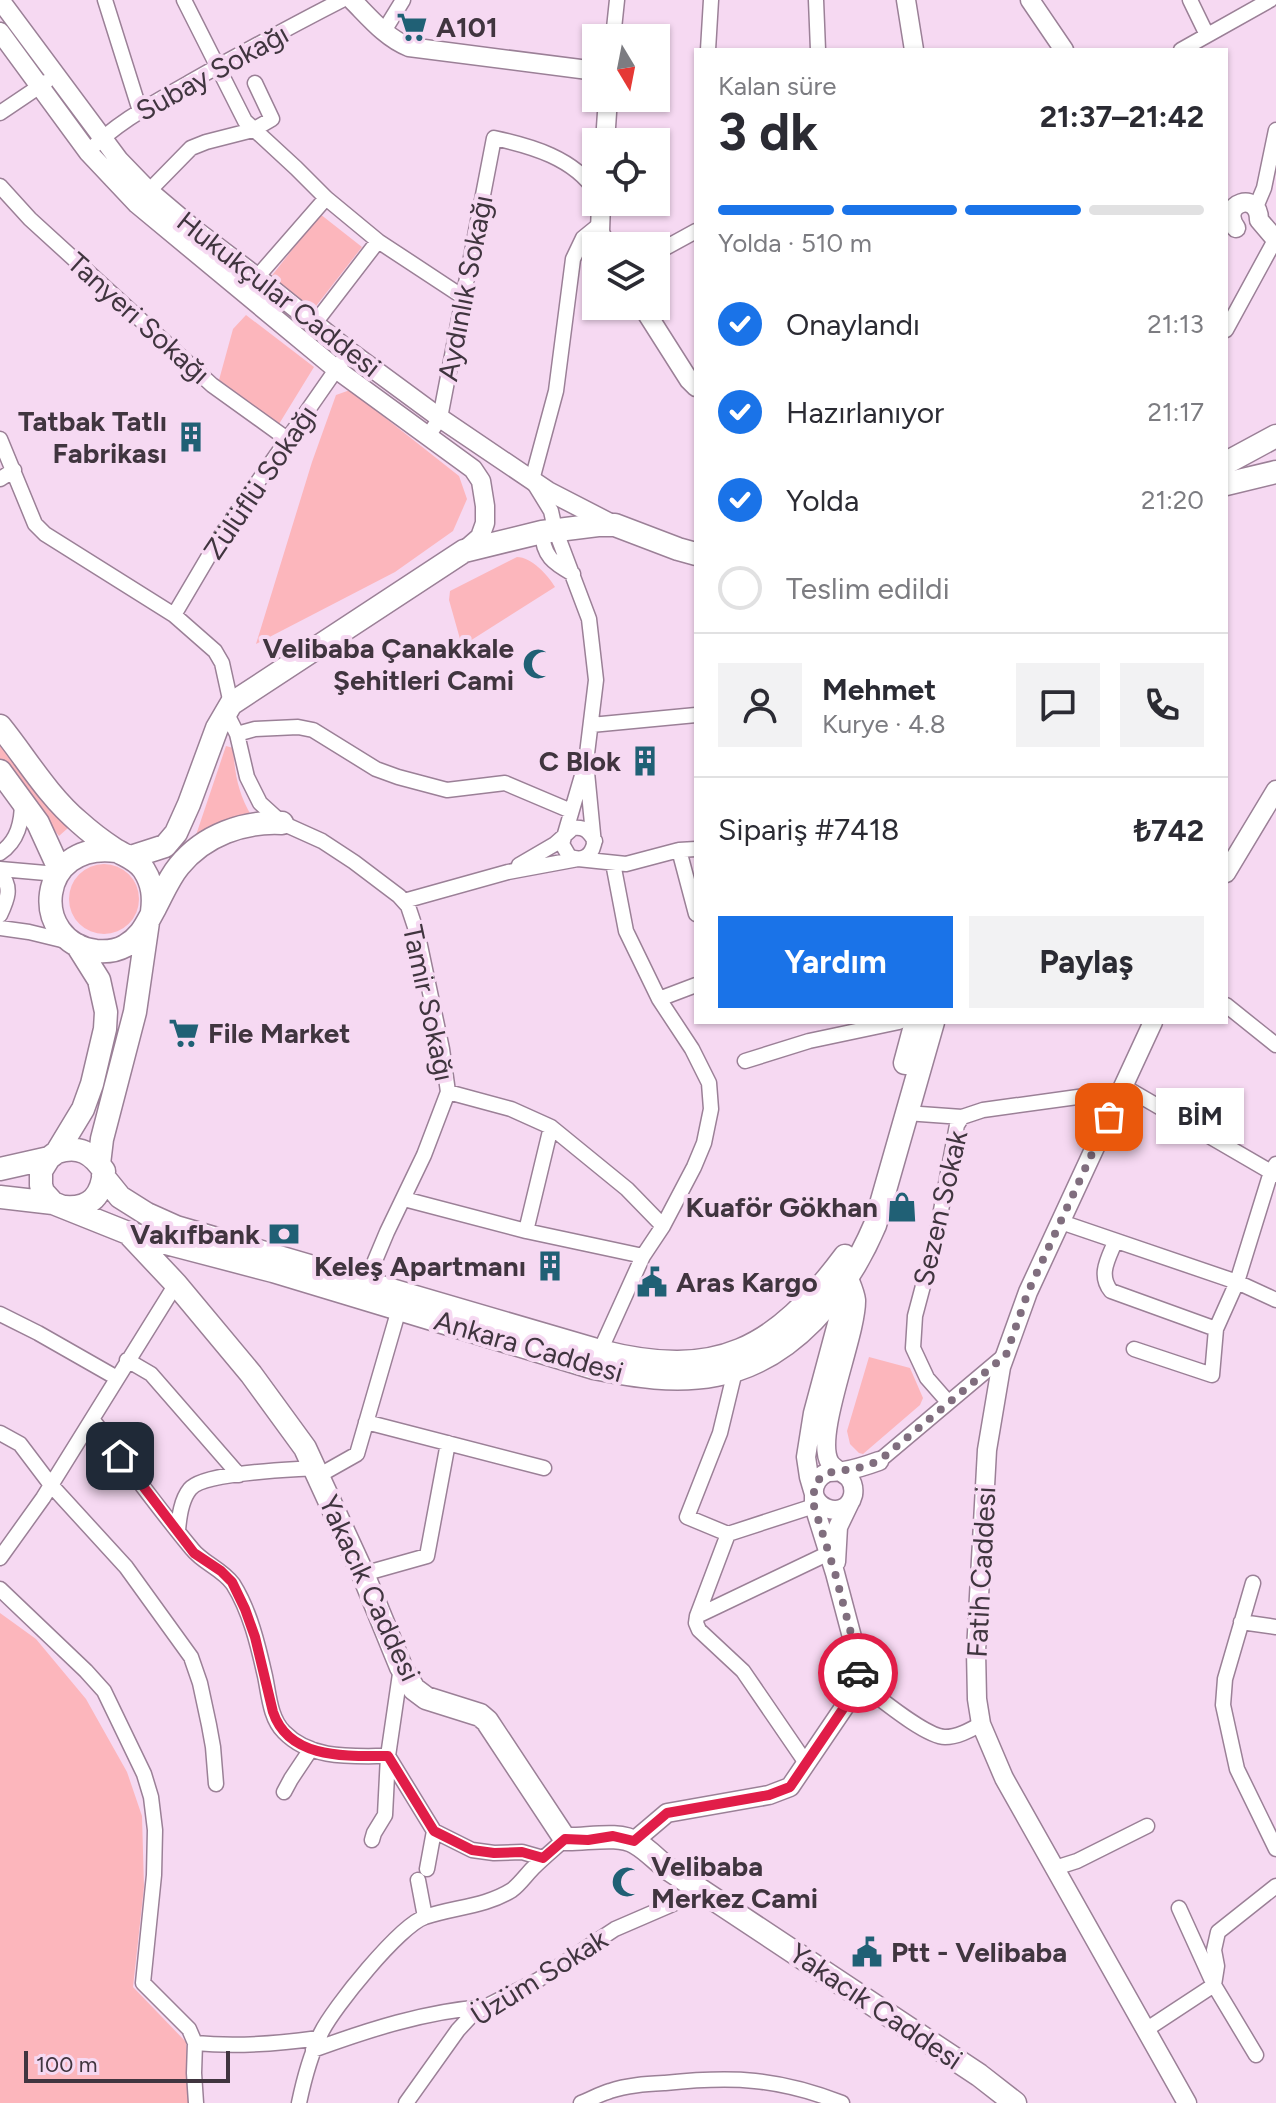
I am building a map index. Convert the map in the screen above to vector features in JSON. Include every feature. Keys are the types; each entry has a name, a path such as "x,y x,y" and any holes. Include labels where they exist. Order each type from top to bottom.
{"main road":[{"path":"1228,462 1276,436"},
{"path":"1228,484 1276,472"},
{"name":"Hukukçular Caddesi","path":"228,708 464,551 548,530 615,525 694,553"},
{"path":"228,708 217,728 176,833 165,846 124,854 100,848 84,851 69,860 52,887 50,903 53,918 61,932 86,950 104,952 120,949 135,940 179,866 201,846 221,833 241,826 282,823"},
{"path":"0,726 58,803 81,824 143,868 151,882 154,897 135,1012 102,1139 100,1190 92,1201 79,1207 58,1205 43,1192 40,1178 43,1165 83,1109 100,1055 105,1020 103,993 99,980 75,944"},
{"path":"0,771 38,823 59,872"},
{"name":"Ankara Caddesi","path":"0,1197 58,1205 128,1233 273,1271 594,1368 637,1377 715,1376 735,1371 780,1349 824,1309 859,1229 915,1024"},
{"name":"Ankara Caddesi","path":"0,1169 73,1149 82,1150 89,1153 120,1197 176,1227 600,1351 671,1363 703,1361 740,1352 766,1338 839,1280 862,1257 875,1225 932,1024"},
{"name":"Yakacık Caddesi","path":"128,1233 176,1284 251,1374 305,1448 363,1574 401,1667 414,1689 426,1698 480,1715 487,1721 565,1839"},
{"path":"176,1284 173,1261 189,1250"},
{"path":"565,1839 588,1840 613,1836 634,1841"},
{"name":"Yakacık Caddesi","path":"634,1841 667,1868 979,2075 1015,2103"}],"street":[{"name":"Hukukçular Caddesi","path":"0,0 143,197 194,229 440,418 564,501 615,525"},
{"path":"105,0 140,111"},
{"path":"184,0 216,67 253,130 378,241 463,297"},
{"name":"Subay Sokağı","path":"88,152 140,111 342,0"},
{"path":"352,0 384,31 409,47 582,69"},
{"path":"384,31 403,0"},
{"path":"614,24 617,0"},
{"path":"708,48 711,0"},
{"path":"816,0 818,48"},
{"path":"906,0 914,48"},
{"path":"1030,0 1063,48"},
{"path":"1190,0 1207,35"},
{"path":"1184,48 1270,0"},
{"name":"Hukukçular Caddesi","path":"0,32 88,152 143,197 243,292 336,369 473,469 481,481 485,506 483,530 480,537 464,551"},
{"path":"0,113 55,75"},
{"path":"143,197 191,148 253,130 272,119 255,83"},
{"path":"1228,318 1245,220 1264,188 1276,130"},
{"name":"Aydınlık Sokağı","path":"428,436 440,418 494,138 527,146 561,161 582,176"},
{"name":"Tanyeri Sokağı","path":"0,186 30,219 212,385 287,439"},
{"path":"243,292 326,198"},
{"path":"600,216 601,232"},
{"path":"599,225 583,238 573,259 556,391 532,480 551,511 548,530 574,577 589,619 596,680 586,762 562,844 565,853 578,859 626,864 694,849"},
{"path":"670,245 694,232"},
{"path":"315,323 378,241"},
{"path":"653,320 689,366"},
{"name":"Zülüflü Sokağı","path":"174,615 223,532 349,351"},
{"path":"0,439 35,524 45,534 174,615 215,651 222,663 228,708 247,777 260,803 282,823 333,848 404,901 508,872 578,859 591,853 593,839 586,762"},
{"path":"0,479 14,470"},
{"path":"591,725 694,715"},
{"path":"237,734 255,729 298,727 313,730 376,769 398,777 447,790 505,783 571,811"},
{"path":"1228,870 1276,790"},
{"path":"0,853 15,838 22,820 22,801"},
{"path":"508,872 555,844 573,828 583,828 591,834 603,854 613,863 626,931 659,999 692,1049 709,1083 711,1109 704,1143 663,1226 643,1256 600,1351"},
{"path":"679,850 694,906"},
{"path":"0,871 59,872"},
{"path":"0,871 9,888 0,915"},
{"name":"Tamir Sokağı","path":"366,1282 448,1092 418,936 414,919 404,901"},
{"path":"0,928 75,944"},
{"path":"659,999 694,986"},
{"path":"1228,1007 1276,1045"},
{"name":"Fatih Caddesi","path":"1152,1024 1028,1292 1001,1367 987,1450 976,1651 977,1699 981,1724 1004,1778 1187,2103"},
{"path":"745,1061 862,1026"},
{"path":"1122,1088 1274,1170 1237,1282 1216,1329 1212,1375 1134,1349"},
{"name":"Sezen Sokak","path":"948,1402 927,1378 913,1348 915,1316 936,1237 957,1125 962,1117 983,1110 1122,1088"},
{"path":"448,1092 511,1109 551,1127 627,1189 663,1226"},
{"path":"906,1113 962,1117"},
{"path":"526,1231 551,1127"},
{"path":"404,1199 526,1231 643,1256"},
{"path":"1061,1222 1237,1282 1276,1300"},
{"path":"1115,1242 1103,1272 1103,1282 1111,1291 1216,1329"},
{"path":"814,1500 831,1511 844,1508 854,1492 850,1480 829,1462 826,1450 836,1387 856,1299 839,1280"},
{"path":"634,1841 667,1813 769,1795 790,1787 858,1682 857,1656 814,1500 806,1457 813,1413 842,1305 839,1280"},
{"path":"0,1558 51,1485 176,1284"},
{"path":"178,1531 179,1516 192,1486 215,1478 239,1475 316,1472 357,1454 399,1309"},
{"path":"0,1314 117,1378"},
{"path":"835,1573 838,1527 861,1481 879,1461 1006,1355"},
{"path":"127,1360 151,1374 239,1475"},
{"path":"735,1371 720,1433 687,1517 728,1534 814,1500"},
{"path":"92,1419 194,1553 232,1582 255,1637 276,1721 283,1732 311,1749 339,1756 388,1756"},
{"path":"366,1422 544,1468"},
{"path":"0,1433 20,1444 51,1485 126,1567 191,1657 200,1683 213,1747 216,1784"},
{"path":"363,1574 427,1556 448,1443"},
{"path":"814,1500 814,1487 821,1476 879,1461"},
{"path":"728,1534 696,1623 699,1630 743,1671 806,1763"},
{"path":"697,1616 829,1553"},
{"path":"1253,1583 1225,1679 1223,1705 1237,1769 1276,1849"},
{"path":"0,1589 104,1691 144,1774 155,1830 154,1875 143,1983 189,2029 195,2043 196,2103"},
{"path":"1241,1622 1276,1627"},
{"path":"372,1840 385,1815 388,1756 401,1667"},
{"path":"858,1682 926,1732 942,1738 958,1736 981,1724"},
{"path":"284,1792 311,1749"},
{"path":"388,1756 434,1831 472,1850 522,1852 543,1858"},
{"path":"1055,1868 1077,1861 1147,1826"},
{"path":"425,1917 422,1875 434,1831"},
{"path":"299,2103 307,2065 333,2011 412,1923 496,1899 515,1888 565,1839"},
{"path":"1147,2029 1214,1985 1217,1966 1214,1950 1218,1932 1276,1886"},
{"name":"Üzüm Sokak","path":"406,2103 471,2016 538,1980 615,1929 637,1928 703,1891"},
{"path":"1179,1908 1214,1985 1256,2055"},
{"path":"195,2043 224,2046 316,2044 449,2010 485,2007"},
{"path":"581,2103 629,2086 745,2079 784,2084 842,2103"}],"shaded area":[{"path":"320,214 362,247 313,310 270,278"},
{"path":"246,315 314,367 279,424 219,380 233,329"},
{"path":"350,390 459,476 467,499 453,531 395,572 256,644 336,395"},
{"path":"517,557 539,568 555,587 462,646 449,600 450,591"},
{"path":"0,742 68,828 59,836 0,762"},
{"path":"226,746 233,748 238,784 252,817 195,838"},
{"path":"111,864 133,879 139,899 137,913 129,924 118,932 97,934 79,924 71,913 69,892 79,874 90,866"},
{"path":"869,1357 910,1368 923,1398 920,1405 863,1454 850,1444 847,1431"},
{"path":"0,1613 36,1639 86,1699 127,1772 142,1816 144,1887 133,1987 186,2042 191,2103 0,2103"}],"way so far":[{"path":"858,1673 857,1656 814,1506 814,1487 827,1473 879,1461 1006,1355 1028,1292 1109,1117"}],"place":[{"name":"A101","path":"412,27"},
{"name":"Tatbak Tatlı Fabrikası","path":"191,437"},
{"name":"Velibaba Çanakkale Şehitleri Cami","path":"538,664"},
{"name":"C Blok","path":"645,761"},
{"name":"File Market","path":"184,1033"},
{"name":"BİM","path":"1109,1117"},
{"name":"Kuaför Gökhan","path":"902,1207"},
{"name":"Vakıfbank","path":"284,1234"},
{"name":"Keleş Apartmanı","path":"550,1266"},
{"name":"Aras Kargo","path":"652,1282"},
{"name":"Velibaba Merkez Cami","path":"627,1882"},
{"name":"Ptt - Velibaba","path":"867,1952"}],"route":[{"path":"120,1456 194,1553 232,1582 251,1624 273,1712 283,1732 320,1752 339,1756 388,1756 434,1831 472,1850 522,1852 543,1858 565,1839 588,1840 613,1836 634,1841 667,1813 769,1795 790,1787 847,1703 858,1682 858,1673"}]}
